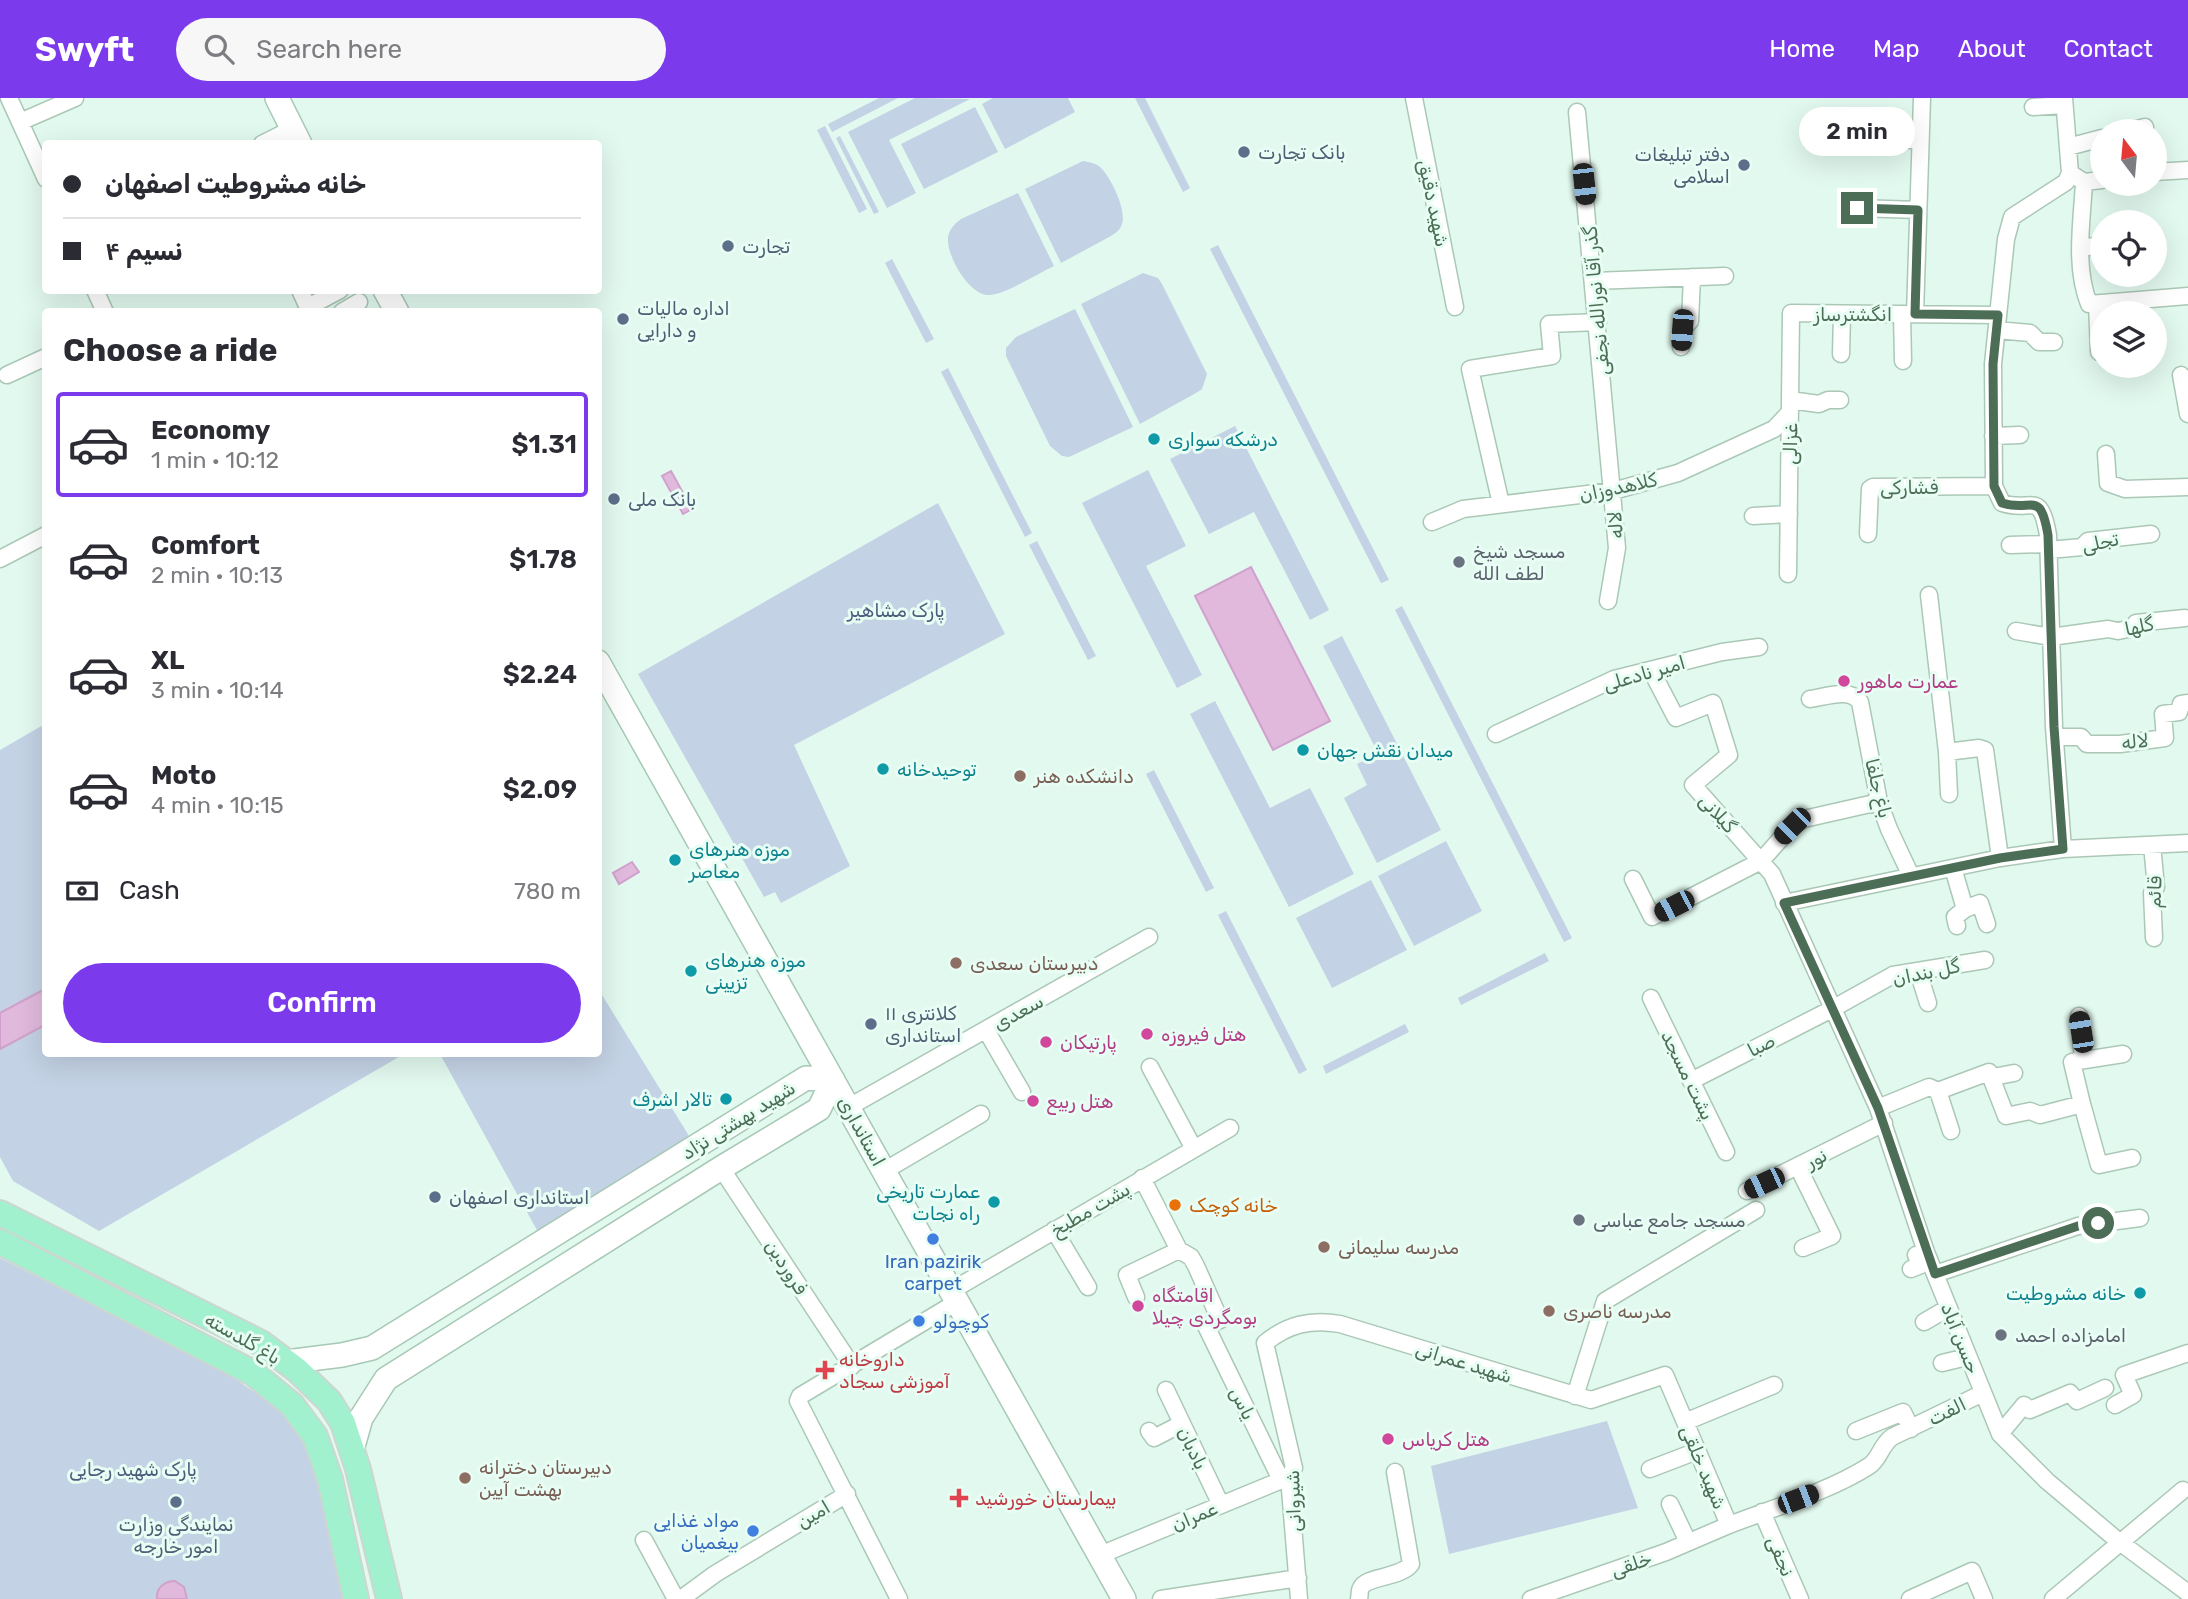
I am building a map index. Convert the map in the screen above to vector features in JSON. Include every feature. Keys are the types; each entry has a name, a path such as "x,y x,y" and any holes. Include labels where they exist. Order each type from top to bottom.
{"main road":[{"path":"277,98 296,136"},
{"name":"استانداری","path":"602,669 1124,1599"},
{"name":"شهید بهشتی نژاد","path":"286,1362 372,1348 806,1078 833,1080 819,1109 386,1379 361,1418 352,1450"},
{"name":"باغ گلدسته","path":"0,1213 261,1343 329,1401 343,1423 352,1450 389,1599"},
{"name":"باغ گلدسته","path":"0,1242 253,1373 278,1392 307,1422 315,1436 330,1479 356,1599"},
{"path":"131,1309 143,1285"}],"street":[{"path":"9,98 42,170"},
{"path":"20,122 75,98"},
{"name":"شهید دقیق","path":"1413,98 1455,307"},
{"path":"1903,362 1918,210 1922,98"},
{"path":"2034,107 2064,101 2068,147 2077,178 2082,278 2092,301"},
{"name":"گذر آقا نورالله نجفی","path":"1577,112 1613,491"},
{"path":"1864,139 1920,140"},
{"path":"2068,147 2090,141"},
{"path":"2167,171 2188,170"},
{"path":"2063,849 2055,737 2049,547 2045,516 2040,508 2033,504 2002,503 1994,486 1993,436 1986,411 2006,239 2012,217 2066,182 2077,178 2090,179"},
{"path":"1857,208 1918,210"},
{"path":"2081,248 2090,247"},
{"path":"1594,281 1725,276"},
{"path":"1681,347 1682,330 1690,321 1692,277"},
{"path":"311,308 333,294"},
{"path":"2129,301 2188,296"},
{"path":"350,308 359,303"},
{"name":"انگشترساز","path":"1791,313 1908,314 1998,323 2030,332 2039,342 2054,342"},
{"name":"غزالی","path":"1788,574 1791,313"},
{"path":"1841,354 1842,314"},
{"path":"1501,504 1470,369 1552,356 1549,324 1598,322"},
{"path":"7,375 42,359"},
{"path":"2181,374 2188,414"},
{"path":"1790,406 1840,400"},
{"name":"کلاهدوزان","path":"1432,522 1463,509 1613,491 1678,474 1774,429 1790,406"},
{"path":"1993,436 2020,435"},
{"path":"2106,454 2108,483 2125,489 2188,487"},
{"name":"فشارکی","path":"1868,534 1870,489 1873,487 1994,486"},
{"name":"لاله","path":"1608,601 1617,548 1613,491"},
{"path":"1753,516 1789,514"},
{"name":"تجلی","path":"2010,545 2082,547 2088,541 2151,534"},
{"path":"0,559 42,538"},
{"path":"1929,595 1947,752 1949,794"},
{"name":"گلها","path":"2016,631 2051,637 2108,629 2118,631 2133,628 2136,624 2185,618"},
{"name":"امیر نادعلی","path":"1496,734 1614,679 1722,652 1759,647"},
{"name":"گیلانی","path":"1651,670 1676,718 1713,704 1729,755 1693,785 1761,861"},
{"name":"باغ جلفا","path":"1810,699 1847,694 1856,696 1860,702 1880,802 1889,829 1911,876"},
{"name":"لاله","path":"2055,737 2081,737 2087,744 2120,744 2165,738 2164,714 2179,712 2181,704 2188,703"},
{"path":"1947,752 1979,748 1985,750 2000,858"},
{"path":"1633,878 1652,917 1761,861 1786,831 1804,819 1880,802"},
{"path":"1784,903 2000,858 2063,849 2188,843"},
{"name":"قائم","path":"2152,845 2156,887 2151,893 2154,938"},
{"name":"حسن آباد","path":"1761,861 1772,874 1881,1116 1926,1252 2000,1434 2047,1481 2121,1543 2188,1593"},
{"path":"1953,868 1965,909"},
{"path":"1957,926 1955,917 1980,903 1987,924"},
{"name":"سعدی","path":"849,1107 1149,937"},
{"name":"گل بندان","path":"1832,1009 1893,975 1985,960"},
{"path":"1918,971 1928,1003"},
{"name":"پشت مسجد","path":"1651,998 1726,1152"},
{"name":"صبا","path":"1691,1081 1832,1009"},
{"path":"2083,1059 2084,1027"},
{"path":"986,1030 1022,1092"},
{"path":"2123,1054 2072,1062 2099,1165 2132,1158"},
{"path":"1150,1067 1194,1149"},
{"name":"نور","path":"1747,1191 1798,1167 1929,1087 1938,1091 1989,1072 1993,1077"},
{"path":"2014,1073 1993,1077 2006,1116 2029,1111 2040,1115 2082,1104"},
{"path":"1938,1091 1951,1132"},
{"path":"884,1171 981,1114"},
{"name":"پشت مطبخ","path":"847,1494 798,1401 800,1396 852,1366 1054,1230 1230,1128"},
{"path":"1798,1167 1832,1236 1803,1248"},
{"name":"فروردین","path":"721,1168 852,1366"},
{"path":"1136,1297 1127,1275 1179,1250 1142,1178"},
{"path":"1575,1396 1605,1301 1756,1210"},
{"path":"1935,1274 2078,1226 2140,1217"},
{"path":"1054,1230 1088,1287"},
{"name":"یاس","path":"1179,1250 1191,1257 1220,1320 1206,1326 1285,1479"},
{"path":"1911,1269 1921,1265 1916,1255 1926,1252"},
{"path":"1924,1322 1948,1308"},
{"name":"شهید عمرانی","path":"1265,1343 1290,1327 1322,1321 1340,1324 1591,1400 1665,1375"},
{"name":"شیروانی","path":"1265,1343 1294,1468 1285,1479 1300,1599"},
{"path":"2115,1405 2133,1395 2124,1375 2188,1353"},
{"path":"1942,1363 1967,1357"},
{"name":"شهید خلقی","path":"1665,1375 1729,1525 1815,1492 1872,1465"},
{"path":"1685,1422 1774,1385"},
{"path":"2000,1434 2024,1405 2030,1410 2070,1393 2077,1401 2105,1388"},
{"name":"بادبان","path":"1166,1390 1221,1505"},
{"name":"الفت","path":"1872,1465 1883,1444 1892,1437 1983,1393"},
{"name":"الفت","path":"1856,1431 1903,1412 1911,1429"},
{"path":"1149,1431 1154,1438 1181,1424"},
{"path":"1650,1469 1697,1451"},
{"path":"1360,1599 1361,1588 1365,1583 1408,1569 1411,1564 1395,1472"},
{"name":"عمران","path":"1100,1555 1285,1479"},
{"path":"2053,1599 2183,1490"},
{"name":"امین","path":"678,1599 847,1494 899,1599"},
{"path":"1670,1504 1688,1542"},
{"name":"نجفی","path":"1762,1512 1800,1599"},
{"name":"خلقی","path":"1531,1599 1729,1525"},
{"path":"644,1540 678,1599"},
{"path":"1910,1599 1972,1571 1984,1599"},
{"path":"1161,1599 1242,1592 1298,1578"}],"green space":[{"path":"879,98 898,98 832,132 828,124"},
{"path":"915,98 970,99 889,140 916,193 887,208 848,132"},
{"path":"993,98 1068,98 1075,112 1005,149 982,104"},
{"path":"1135,98 1145,98 1190,188 1183,192"},
{"path":"975,107 998,152 924,189 901,144"},
{"path":"825,126 867,209 859,213 817,130"},
{"path":"840,136 879,212 874,214 836,138"},
{"path":"1083,161 1099,166 1108,177 1120,202 1122,224 1113,235 1061,263 1025,189"},
{"path":"1018,193 1054,266 1004,291 982,294 968,283 956,267 949,249 950,232 961,219"},
{"path":"1218,245 1389,580 1381,583 1210,249"},
{"path":"892,259 934,339 926,343 885,263"},
{"path":"1143,273 1158,278 1162,284 1207,374 1202,389 1140,424 1081,304"},
{"path":"1075,309 1133,427 1069,457 1062,456 1050,446 1006,356 1006,348 1016,337"},
{"path":"948,368 1032,533 1025,537 941,372"},
{"path":"1235,426 1329,610 1310,620 1254,512 1209,534 1170,459"},
{"path":"1148,470 1186,546 1146,566 1202,675 1177,688 1082,503"},
{"name":"پارک مشاهیر","path":"938,503 1005,634 794,745 850,866 781,903 775,892 764,897 638,674"},
{"path":"1037,541 1096,656 1088,660 1029,545"},
{"path":"1402,606 1572,938 1564,942 1395,610"},
{"path":"1342,636 1441,830 1377,863 1344,798 1367,785 1357,764 1378,753 1323,646"},
{"path":"1215,701 1270,808 1310,788 1354,874 1289,907 1190,714"},
{"path":"42,726 42,1057 399,1057 99,1231 13,1181 0,1157 0,750"},
{"path":"1154,770 1214,888 1206,892 1146,774"},
{"path":"1446,841 1482,911 1414,946 1378,876"},
{"path":"1371,880 1407,950 1332,988 1296,918"},
{"path":"1226,911 1307,1070 1299,1074 1218,915"},
{"path":"1545,953 1549,961 1461,1005 1458,998"},
{"path":"602,995 689,1136 538,1232 442,1057 602,1057"},
{"path":"1405,1024 1409,1032 1326,1074 1323,1066"},
{"name":"پارک شهید رجایی","path":"0,1258 224,1371 277,1408 310,1447 346,1599 0,1599"},
{"path":"1607,1421 1638,1508 1449,1554 1431,1466"}],"shaded area":[{"path":"671,471 692,509 683,514 662,476"},
{"path":"1251,567 1330,721 1273,750 1195,596"},
{"path":"632,862 639,872 619,884 613,873"},
{"path":"42,991 42,1027 0,1049 0,1013"},
{"path":"175,1581 184,1587 187,1599 157,1599 162,1586"}],"place":[{"name":"بانک تجارت","path":"1244,152"},
{"name":"دفتر تبلیغات اسلامی","path":"1744,165"},
{"name":"تجارت","path":"728,246"},
{"name":"اداره مالیات و دارایی","path":"623,319"},
{"name":"درشکه سواری","path":"1154,439"},
{"name":"بانک ملی","path":"614,499"},
{"name":"مسجد شیخ لطف الله","path":"1459,562"},
{"name":"عمارت ماهور","path":"1844,681"},
{"name":"میدان نقش جهان","path":"1303,750"},
{"name":"توحیدخانه","path":"883,769"},
{"name":"دانشکده هنر","path":"1020,776"},
{"name":"موزه هنرهای معاصر","path":"675,860"},
{"name":"دبیرستان سعدی","path":"956,963"},
{"name":"موزه هنرهای تزیینی","path":"691,971"},
{"name":"کلانتری ۱۱ استانداری","path":"871,1024"},
{"name":"هتل فیروزه","path":"1147,1034"},
{"name":"پارتیکان","path":"1046,1042"},
{"name":"تالار اشرف","path":"726,1099"},
{"name":"هتل ربیع","path":"1033,1101"},
{"name":"استانداری اصفهان","path":"435,1197"},
{"name":"عمارت تاریخی راه نجات","path":"994,1202"},
{"name":"خانه کوچک","path":"1175,1205"},
{"name":"مسجد جامع عباسی","path":"1579,1220"},
{"name":"Iran pazirik carpet","path":"933,1239"},
{"name":"مدرسه سلیمانی","path":"1324,1247"},
{"name":"خانه مشروطیت","path":"2140,1293"},
{"name":"اقامتگاه بومگردی چیلا","path":"1138,1306"},
{"name":"مدرسه ناصری","path":"1549,1311"},
{"name":"کوچولو","path":"919,1321"},
{"name":"امامزاده احمد","path":"2001,1335"},
{"name":"داروخانه آموزشی سجاد","path":"825,1370"},
{"name":"هتل کریاس","path":"1388,1439"},
{"name":"دبیرستان دخترانه بهشت آیین","path":"465,1478"},
{"name":"بیمارستان خورشید","path":"959,1498"},
{"name":"نمایندگی وزارت امور خارجه","path":"176,1502"},
{"name":"مواد غذایی بیغمیان","path":"753,1531"}],"route":[{"path":"1857,208 1918,210 1915,314 1998,315 1993,364 1994,486 2002,503 2033,504 2040,508 2045,516 2048,535 2054,727 2063,849 2000,858 1784,903 1878,1108 1935,1274 2078,1226 2098,1223"}]}
